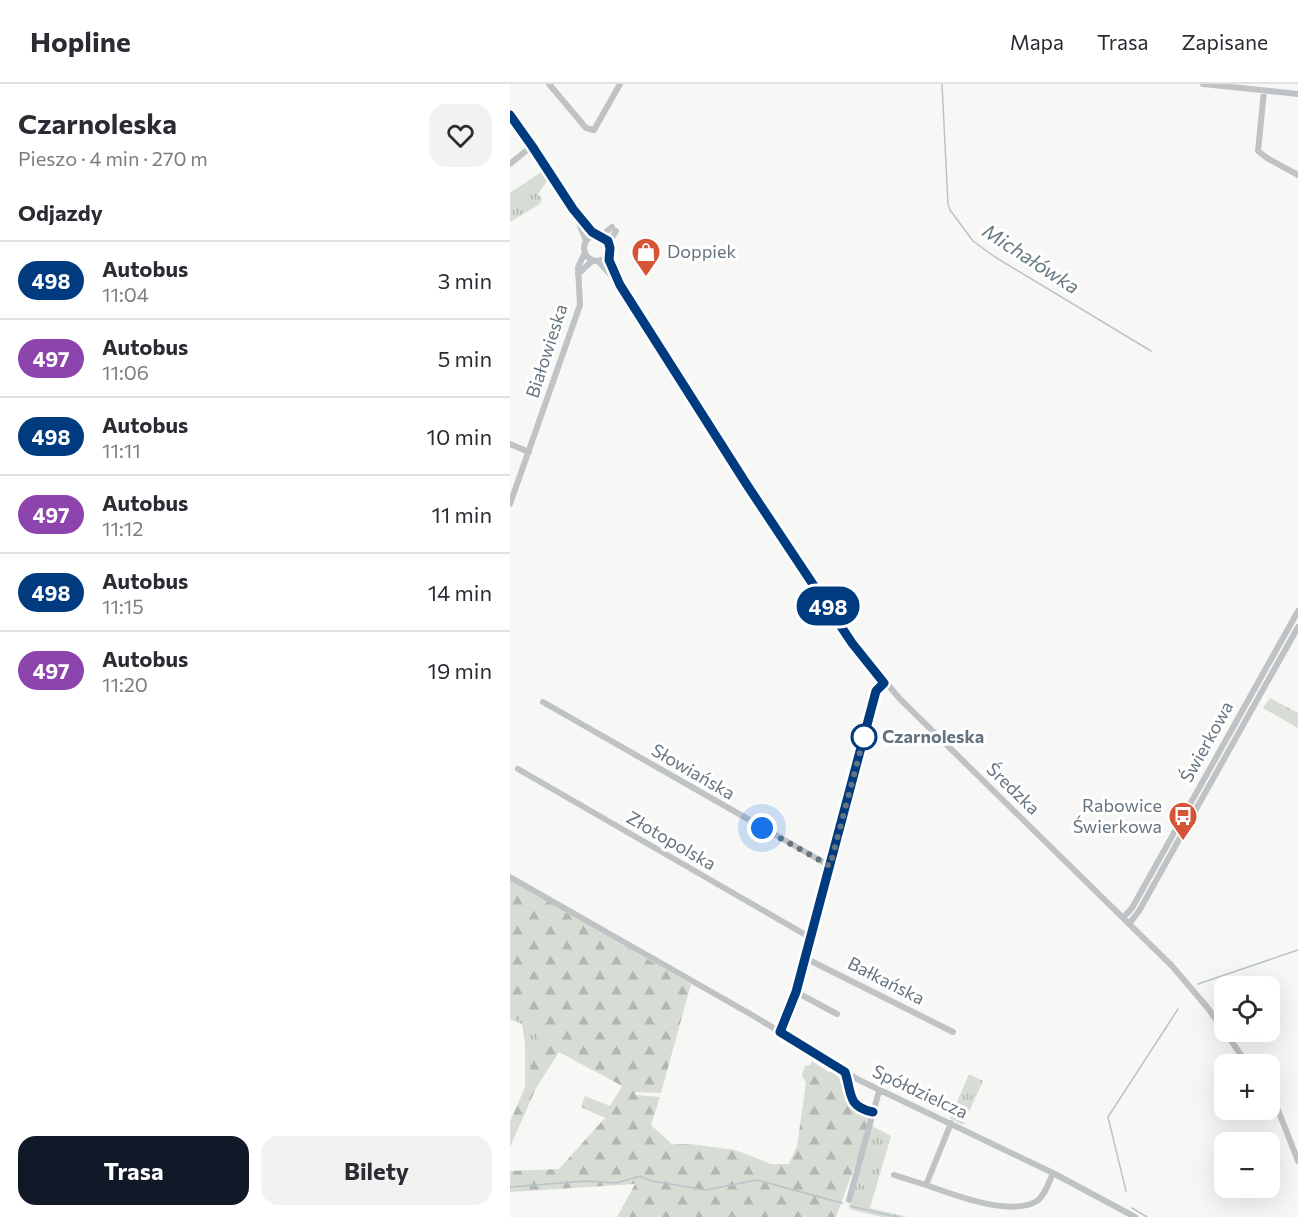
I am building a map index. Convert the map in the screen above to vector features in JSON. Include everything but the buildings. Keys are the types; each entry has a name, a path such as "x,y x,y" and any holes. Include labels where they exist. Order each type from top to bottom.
{"street":[{"path":"549,84 586,128 594,130 620,84"},
{"path":"1203,84 1298,94"},
{"path":"1264,91 1258,151 1298,175"},
{"path":"510,115 573,209 598,236 609,243"},
{"path":"510,164 532,146"},
{"path":"573,209 586,241 585,253 595,261"},
{"path":"578,274 609,254 609,243 614,229 586,241"},
{"name":"Białowieska","path":"510,504 580,305 578,267 585,253"},
{"name":"Średzka","path":"609,254 620,285 728,456 852,643 884,683 1184,980 1214,1018"},
{"name":"Średzka","path":"595,261 620,285"},
{"path":"510,444 529,452"},
{"name":"Świerkowa","path":"1123,918 1132,908 1298,611"},
{"name":"Świerkowa","path":"1129,924 1139,911 1298,627"},
{"path":"780,1032 796,992 876,691 884,683"},
{"name":"Słowiańska","path":"543,702 830,866"},
{"name":"Złotopolska","path":"518,769 810,938"},
{"name":"Spółdzielcza","path":"510,877 879,1091 1053,1173 1135,1217"},
{"name":"Bałkańska","path":"805,958 953,1032"},
{"path":"796,992 837,1014"},
{"path":"849,1200 879,1091"},
{"path":"1280,1115 1298,1161"},
{"path":"926,1185 951,1123"},
{"path":"894,1175 990,1208 1008,1208 1028,1206 1038,1201 1053,1173"}],"green space":[{"path":"541,172 547,181 538,194 542,199 540,204 510,222 510,193"},
{"path":"1270,698 1298,713 1298,728 1263,708"},
{"path":"510,880 691,984 661,1093 635,1092 636,1095 660,1097 651,1125 672,1144 735,1150 771,1164 789,1164 797,1146 806,1083 802,1075 805,1066 810,1065 812,1061 830,1073 831,1071 843,1081 844,1096 851,1109 867,1117 870,1125 836,1217 617,1217 635,1184 510,1192 510,1171 559,1169 605,1118 581,1107 585,1096 610,1106 622,1086 559,1052 536,1088 510,1147 510,1122 525,1087 541,1029 510,1015"},
{"path":"510,1015 541,1029 525,1087 525,1044 522,1024 510,1019"},
{"path":"969,1074 983,1081 963,1125 950,1118"},
{"path":"870,1125 891,1136 870,1208 907,1217 882,1217 849,1209"}],"waterway":[{"name":"Michałówka","path":"942,84 948,204 973,241 995,257 1151,351"},
{"path":"1198,984 1298,950"},
{"path":"1126,1191 1108,1117 1178,1009"},
{"path":"510,1187 585,1181 616,1183 640,1176 652,1181 706,1190 757,1180 842,1203"},
{"path":"850,1206 897,1217"},
{"path":"1132,1208 1147,1217"}],"bus line":[{"name":"498","path":"510,115 573,209 595,235 608,241 609,260 620,285 747,485 852,643 884,683 876,691 796,992 780,1032 845,1072 854,1103 862,1109 873,1112"}],"place":[{"name":"Doppiek","path":"646,278"},
{"name":"Czarnoleska","path":"864,737"},
{"name":"Rabowice Świerkowa","path":"1183,842"}],"route":[{"path":"762,828 830,866 864,737"}]}
